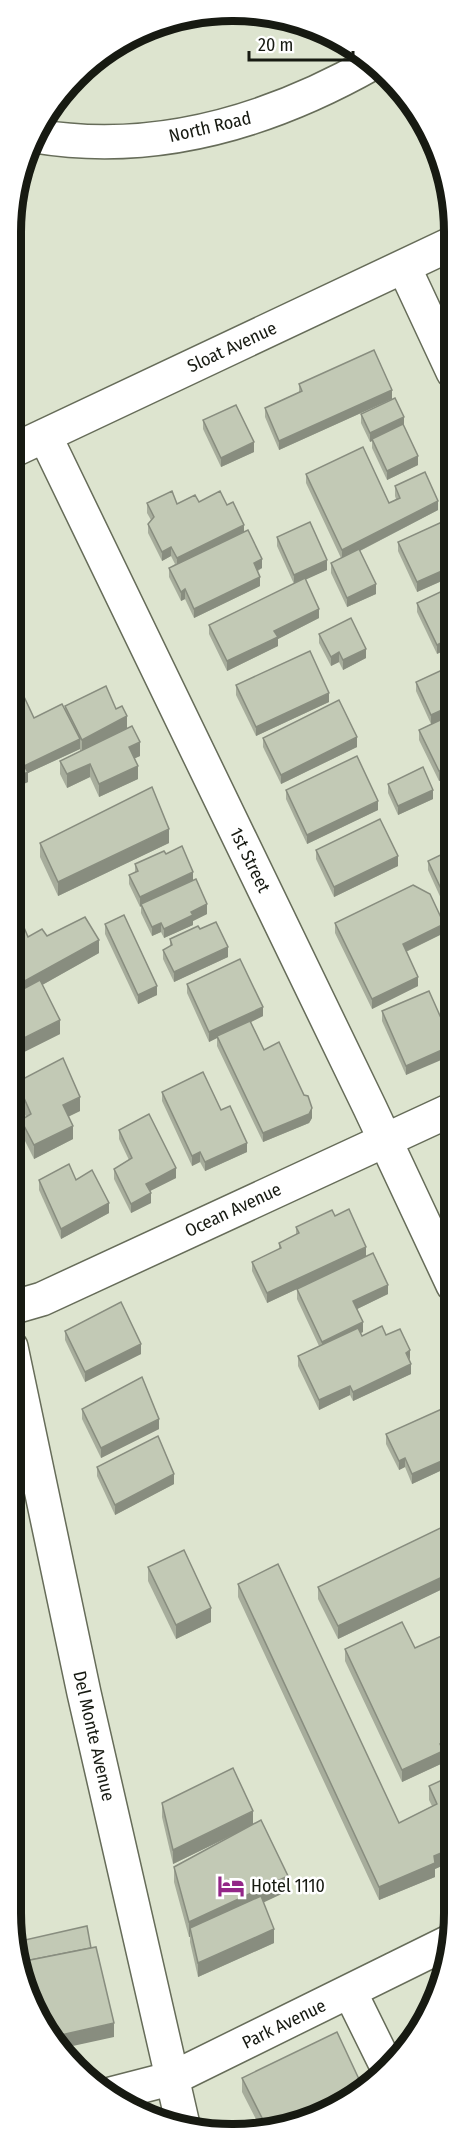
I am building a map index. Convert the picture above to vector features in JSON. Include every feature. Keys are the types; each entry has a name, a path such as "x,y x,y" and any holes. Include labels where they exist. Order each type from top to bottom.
{"street":[{"name":"North Road","path":"44,137 101,142 151,140 194,134 291,106 364,67"},
{"name":"Sloat Avenue","path":"21,447 444,247"},
{"path":"404,267 444,353"},
{"name":"1st Street","path":"45,436 444,1266"},
{"name":"Ocean Avenue","path":"21,1305 42,1299 444,1112"},
{"name":"Del Monte Avenue","path":"21,1394 87,1705 181,2118"},
{"name":"Park Avenue","path":"120,2092 173,2078 441,1946"},
{"path":"350,1992 384,2060"}],"building":[{"path":"374,350 392,390 279,441 265,408 302,391 299,384"},
{"path":"395,398 404,417 370,433 361,414"},
{"path":"236,405 254,442 221,458 203,420"},
{"path":"403,424 418,456 387,471 372,439"},
{"path":"363,447 389,503 400,498 395,486 425,472 438,501 342,550 306,474"},
{"path":"172,491 177,504 195,495 199,502 220,491 227,505 233,502 244,525 177,558 171,547 162,552 148,524 154,517 147,503"},
{"path":"444,521 444,570 417,582 398,542"},
{"path":"310,522 327,560 294,575 277,537"},
{"path":"248,530 262,559 254,563 260,577 194,609 185,589 181,592 169,568"},
{"path":"359,549 376,584 347,598 331,563"},
{"path":"305,578 319,609 274,631 278,637 227,661 209,625"},
{"path":"444,590 444,642 437,645 417,603"},
{"path":"351,618 366,649 343,660 339,652 331,657 319,634"},
{"path":"310,651 329,693 256,727 236,685"},
{"path":"444,669 444,709 431,715 416,682"},
{"path":"106,686 116,709 122,706 127,716 82,740 65,706"},
{"path":"21,690 34,718 62,704 80,739 24,766 28,772 21,776"},
{"path":"339,700 357,737 281,775 263,738"},
{"path":"444,718 444,769 439,771 419,730"},
{"path":"132,726 140,742 129,747 138,766 99,784 90,764 67,774 60,761"},
{"path":"357,756 378,801 307,835 286,790"},
{"path":"423,767 433,790 398,806 388,784"},
{"path":"152,787 169,829 58,882 40,843"},
{"path":"380,819 398,856 334,887 316,850"},
{"path":"182,846 193,872 140,897 129,875 138,871 135,864"},
{"path":"444,853 443,893 428,861"},
{"path":"196,879 207,904 191,912 193,915 164,929 161,923 152,927 141,904"},
{"path":"413,885 430,894 444,924 403,944 418,977 372,999 335,923"},
{"path":"124,915 157,986 138,995 105,924"},
{"path":"85,917 99,940 21,983 21,926 23,925 28,937 42,929 47,936"},
{"path":"216,922 228,947 174,972 163,950 172,945 170,939 198,926 200,929"},
{"path":"240,959 263,1007 209,1032 187,984"},
{"path":"40,980 60,1020 21,1040 21,990"},
{"path":"429,991 444,1025 444,1049 406,1066 382,1011"},
{"path":"250,1021 264,1050 279,1042 312,1108 309,1114 263,1133 217,1036"},
{"path":"63,1058 80,1097 63,1105 73,1126 34,1145 21,1120 31,1114 21,1091 21,1080"},
{"path":"203,1072 221,1110 230,1106 247,1143 205,1162 200,1152 192,1156 162,1092"},
{"path":"149,1114 176,1168 146,1184 151,1193 131,1204 114,1169 132,1158 119,1130"},
{"path":"69,1164 76,1180 92,1170 109,1203 61,1229 39,1180"},
{"path":"349,1209 366,1247 267,1293 252,1262 281,1248 279,1243 299,1233 296,1227 332,1210 335,1216"},
{"path":"373,1253 388,1285 353,1301 363,1322 322,1342 297,1289"},
{"path":"121,1302 141,1344 85,1372 65,1331"},
{"path":"382,1326 386,1335 400,1329 410,1350 406,1353 411,1364 353,1392 350,1386 319,1400 298,1356 358,1328 362,1336"},
{"path":"142,1377 159,1419 101,1448 82,1409"},
{"path":"444,1408 444,1460 412,1474 405,1458 399,1461 386,1434"},
{"path":"158,1436 174,1474 115,1505 97,1467"},
{"path":"444,1526 444,1576 338,1626 318,1587"},
{"path":"184,1550 211,1608 176,1625 148,1567"},
{"path":"278,1564 399,1823 437,1804 429,1786 444,1779 444,1852 434,1856 435,1863 379,1887 238,1584"},
{"path":"402,1622 415,1648 444,1635 444,1742 440,1744 443,1751 402,1770 345,1649"},
{"path":"233,1768 253,1811 173,1850 162,1803"},
{"name":"Hotel 1110","path":"261,1820 288,1876 189,1922 174,1867"},
{"path":"261,1896 274,1929 198,1963 190,1928"},
{"path":"87,1926 91,1948 27,1961 23,1940"},
{"path":"96,1947 114,2023 61,2035 49,2018 37,1993 27,1961"},
{"path":"337,2032 360,2081 338,2096 313,2108 287,2117 259,2122 263,2120 242,2078"}],"place":[{"name":"Hotel 1110","path":"231,1886"}]}
